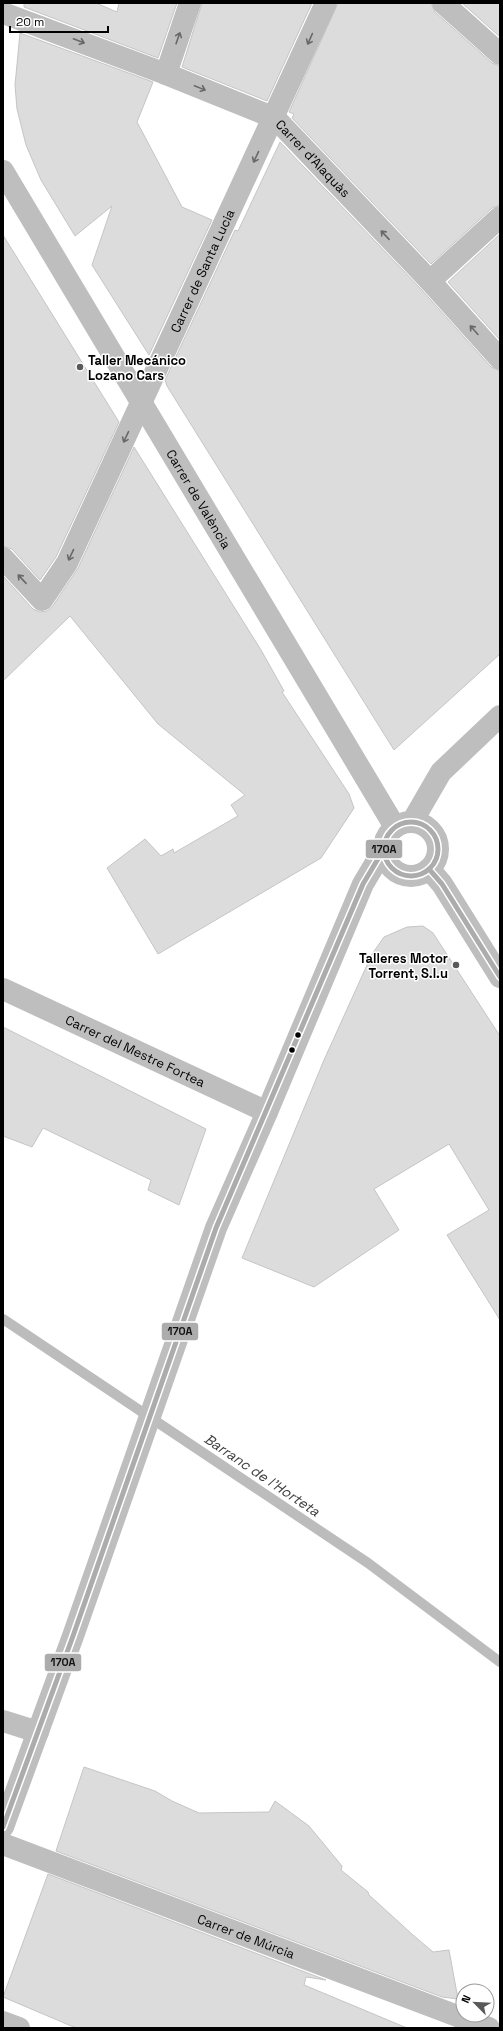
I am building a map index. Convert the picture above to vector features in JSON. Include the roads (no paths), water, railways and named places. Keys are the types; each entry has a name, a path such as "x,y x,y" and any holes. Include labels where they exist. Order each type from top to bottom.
{"street":[{"path":"166,74 190,3"},
{"name":"Carrer de Santa Lucia","path":"3,558 42,600 67,564 275,118 326,3"},
{"path":"443,3 500,54"},
{"name":"Carrer d'Alaquàs","path":"3,13 166,74 275,118 430,281 500,359"},
{"name":"Carrer de València","path":"3,171 142,402 404,824"},
{"path":"430,281 500,217"},
{"path":"3,1827 74,1636 216,1228 364,884 385,847 388,836 404,824 441,772 500,716"},
{"path":"385,847 385,856 389,863 400,873 415,876 429,869 437,856 437,840 428,827 404,824"},
{"path":"429,869 442,884 500,977"},
{"name":"Carrer del Mestre Fortea","path":"3,989 267,1112"},
{"path":"3,1721 38,1732"},
{"name":"Carrer de Múrcia","path":"3,1844 489,2028"},
{"path":"3,2022 19,2028"}],"waterway":[{"name":"Barranc de l'Horteta","path":"3,1319 368,1563 500,1662"}],"place":[{"name":"Taller Mecánico Lozano Cars","path":"80,367"},
{"name":"Talleres Motor Torrent, S.l.u","path":"456,965"}]}
